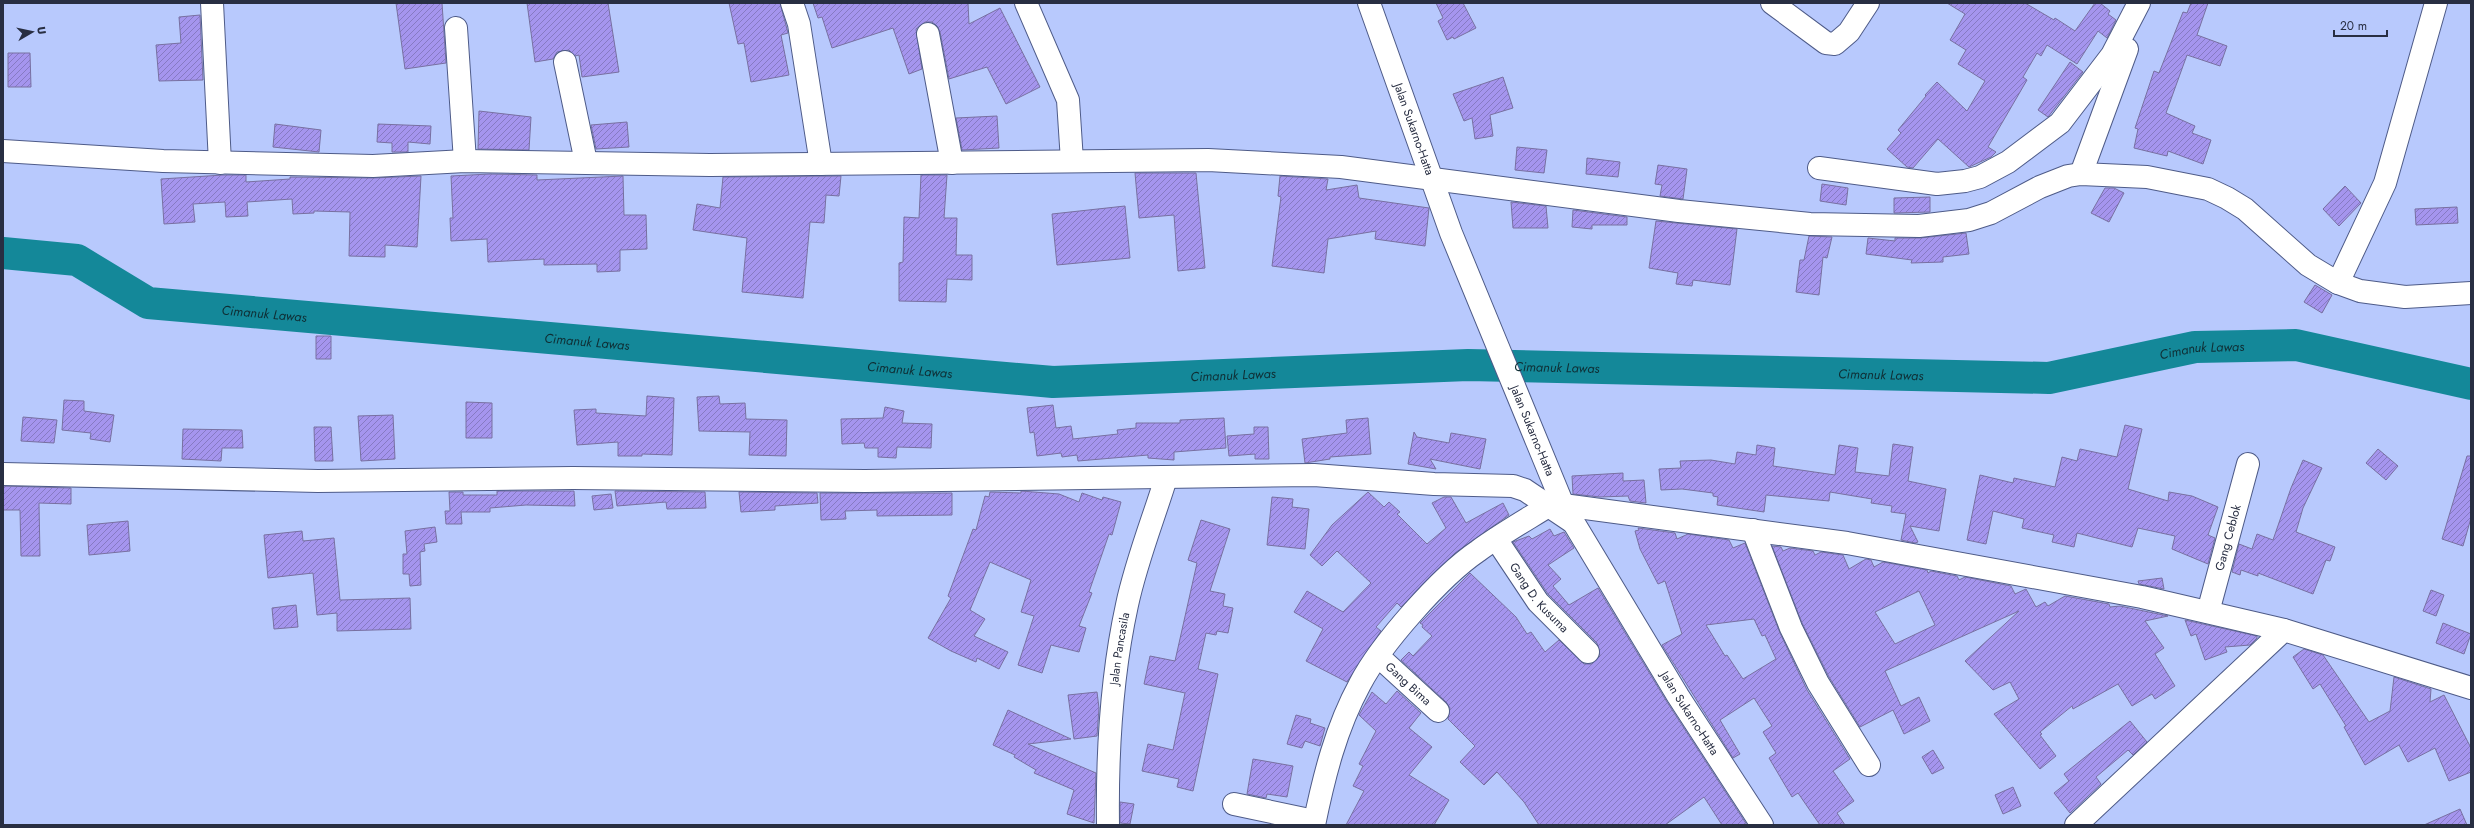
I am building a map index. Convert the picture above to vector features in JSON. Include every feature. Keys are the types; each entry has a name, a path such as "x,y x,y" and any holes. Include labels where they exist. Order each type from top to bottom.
{"main road":[{"path":"212,3 220,163"},
{"path":"792,3 799,24 821,164"},
{"path":"1026,3 1068,100 1072,161"},
{"name":"Jalan Sukarno-Hatta","path":"1369,3 1451,233 1551,479 1561,511 1762,825"},
{"path":"1772,3 1826,43 1836,44 1849,32 1868,3"},
{"path":"2081,174 2131,32 2139,3"},
{"path":"1819,168 1937,184 1966,181 1980,177 2008,162 2060,123 2131,32 2142,25 2150,3"},
{"path":"2338,283 2385,183 2435,5"},
{"path":"456,28 465,161"},
{"path":"928,34 952,163"},
{"path":"565,62 586,162"},
{"path":"3,151 220,163 373,166 465,161 821,164 1208,160 1341,167 1679,211 1802,224 1919,226 1969,220 1991,213 2057,180 2081,174 2147,177 2208,189 2245,209 2308,265 2338,283 2360,291 2405,297 2471,293"},
{"name":"Gang Ceblok","path":"2208,612 2248,464"},
{"path":"3,474 318,481 573,478 865,481 1060,477 1166,478 1314,475 1434,484 1513,486 1526,490 1561,511 1753,530 1921,555 2142,597 2284,630 2471,688"},
{"name":"Jalan Pancasila","path":"1108,825 1109,725 1115,668 1127,603 1166,478"},
{"path":"1234,804 1314,823 1323,779 1348,707 1360,682 1378,656 1419,606 1460,565 1496,539 1561,511"},
{"path":"1753,530 1791,628 1818,683 1869,765"},
{"name":"Gang D. Kusuma","path":"1496,539 1538,602 1588,652"},
{"path":"2076,825 2284,630"},
{"name":"Gang Bima","path":"1378,656 1438,711"}],"building":[{"path":"396,3 442,3 446,63 405,69"},
{"path":"527,3 608,3 619,72 582,77 579,55 575,56 569,50 557,52 553,59 535,62"},
{"path":"729,3 780,3 788,33 781,35 789,75 751,82 744,43 738,44"},
{"path":"813,3 968,3 969,24 1000,8 1040,87 1006,104 987,67 949,79 940,32 937,26 932,22 925,22 916,29 922,69 909,74 893,28 832,48 822,17 818,18"},
{"path":"1436,3 1463,3 1476,28 1454,39 1453,37 1447,40 1438,21 1443,18"},
{"path":"1947,3 2025,3 2054,20 2055,18 2075,31 2095,3 2100,3 2110,11 2108,14 2116,20 2107,38 2098,31 2077,64 2047,45 2041,56 2037,53 2023,77 2027,80 1988,147 1996,152 1991,157 1969,167 1938,139 1913,168 1907,167 1887,149 1901,133 1898,130 1926,96 1925,95 1937,82 1967,111 1985,81 1958,64 1966,50 1950,40 1965,14"},
{"path":"2191,3 2208,3 2197,35 2227,46 2220,66 2187,55 2166,113 2195,126 2192,133 2211,140 2203,164 2168,151 2167,156 2134,148 2138,129 2135,128 2154,71 2159,73 2183,12 2187,13"},
{"path":"200,15 203,80 159,81 156,45 181,43 179,17"},
{"path":"8,53 30,53 31,87 8,87"},
{"path":"2070,62 2083,72 2048,117 2038,110"},
{"path":"1503,77 1513,108 1490,115 1493,136 1475,139 1472,118 1464,121 1453,94"},
{"path":"479,111 531,117 529,150 478,149"},
{"path":"997,116 999,148 962,150 956,118"},
{"path":"627,122 629,147 596,149 591,125"},
{"path":"275,124 321,130 319,152 273,147"},
{"path":"378,124 431,126 430,144 408,142 408,152 392,152 392,143 377,142"},
{"path":"1517,147 1547,150 1544,173 1515,170"},
{"path":"1587,158 1620,162 1618,177 1586,174"},
{"path":"1658,165 1687,169 1683,199 1660,196 1662,185 1655,184"},
{"path":"1135,173 1196,173 1205,268 1178,271 1174,215 1139,218"},
{"path":"490,174 537,175 537,180 623,176 624,215 646,215 647,249 620,250 620,271 597,272 597,264 544,265 544,259 488,262 487,239 451,241 450,218 453,218 451,176"},
{"path":"246,175 246,182 290,179 290,177 373,178 421,176 417,247 385,245 385,257 349,256 350,212 314,211 314,213 293,214 292,199 247,202 248,216 226,217 225,202 193,204 195,222 164,224 161,179"},
{"path":"921,175 947,175 944,218 957,218 956,255 972,255 972,280 947,279 946,302 899,301 899,263 903,262 904,217 919,218"},
{"path":"841,176 839,196 826,195 824,223 810,222 803,298 742,292 747,238 693,230 697,204 720,208 723,177"},
{"path":"1280,176 1328,179 1326,190 1357,185 1359,198 1429,208 1425,246 1375,239 1376,231 1328,239 1324,273 1272,266 1281,197 1278,196"},
{"path":"1822,184 1848,188 1846,205 1820,201"},
{"path":"2345,186 2361,203 2339,226 2323,209"},
{"path":"2105,188 2114,188 2124,193 2109,222 2091,213"},
{"path":"1930,197 1930,212 1894,213 1894,198"},
{"path":"1511,202 1546,206 1548,228 1513,228"},
{"path":"1125,206 1130,258 1057,265 1052,214"},
{"path":"2457,207 2458,223 2416,225 2415,209"},
{"path":"1573,210 1627,217 1627,225 1592,225 1592,229 1572,227"},
{"path":"1656,221 1737,229 1730,285 1693,280 1692,286 1676,284 1678,273 1649,268"},
{"path":"1966,233 1969,254 1943,257 1943,262 1911,263 1912,260 1866,254 1868,238 1895,241 1895,238 1920,238"},
{"path":"1809,236 1832,237 1827,258 1823,257 1819,295 1796,292 1800,260 1804,260"},
{"path":"2315,285 2332,295 2322,313 2304,302"},
{"path":"316,336 331,336 331,359 316,359"},
{"path":"647,396 674,398 672,455 642,454 642,456 618,456 618,442 577,445 574,410 596,409 596,413 646,416"},
{"path":"719,396 720,404 745,403 746,419 787,420 786,456 749,455 750,432 699,431 697,397"},
{"path":"64,400 84,401 84,411 114,415 110,442 90,439 91,433 62,430"},
{"path":"466,402 492,403 492,438 466,438"},
{"path":"1053,405 1056,428 1071,426 1073,439 1118,434 1117,430 1136,428 1136,423 1180,423 1180,420 1224,418 1226,448 1174,452 1174,460 1148,458 1148,455 1078,461 1077,455 1062,457 1061,453 1037,456 1034,432 1030,433 1027,408"},
{"path":"885,407 904,411 902,423 932,424 931,448 897,447 896,458 878,457 878,448 865,448 864,443 842,444 841,419 883,418"},
{"path":"393,415 395,459 361,461 358,416"},
{"path":"23,417 57,420 54,443 21,441"},
{"path":"1368,418 1371,454 1330,457 1330,459 1305,463 1302,439 1347,433 1346,420"},
{"path":"2125,425 2142,429 2128,489 2168,501 2169,492 2192,496 2218,507 2208,535 2215,538 2208,564 2172,549 2175,536 2138,528 2132,547 2077,533 2074,547 2052,542 2054,535 2022,528 2024,519 1993,511 1986,544 1967,540 1980,475 2013,483 2014,478 2055,487 2062,457 2077,461 2080,449 2117,457"},
{"path":"314,427 331,427 333,461 315,461"},
{"path":"1254,427 1268,427 1269,459 1255,459 1255,454 1229,456 1227,436 1254,434"},
{"path":"183,429 242,430 243,448 222,448 221,461 182,459"},
{"path":"1414,432 1417,437 1449,443 1451,433 1486,439 1480,469 1430,459 1436,469 1408,464"},
{"path":"1893,444 1913,447 1908,481 1946,489 1939,531 1910,526 1918,542 1915,543 1901,540 1906,514 1891,512 1892,506 1871,503 1872,499 1830,492 1829,501 1766,495 1764,512 1717,505 1718,497 1713,496 1713,493 1682,489 1661,490 1659,469 1681,468 1680,461 1711,460 1735,464 1737,452 1756,455 1757,445 1775,448 1773,466 1835,475 1839,445 1858,448 1855,472 1889,476"},
{"path":"2378,449 2398,466 2386,480 2366,463"},
{"path":"2467,456 2471,456 2471,518 2463,546 2442,539"},
{"path":"2303,460 2322,468 2303,508 2296,532 2335,547 2330,561 2326,560 2313,594 2258,573 2258,576 2241,570 2240,575 2232,572 2239,544 2252,549 2257,534 2273,540 2291,488"},
{"path":"1623,473 1623,481 1644,480 1646,503 1630,501 1628,496 1600,497 1573,494 1572,476"},
{"path":"3,486 71,488 71,504 39,503 40,556 21,556 20,510 3,510"},
{"path":"497,491 574,491 575,506 526,505 490,508 490,512 461,512 462,524 446,524 445,511 450,511 449,492 463,492 463,495 497,495"},
{"path":"615,491 705,492 706,508 667,509 666,502 617,506"},
{"path":"1021,491 1059,494 1079,502 1082,493 1102,500 1103,497 1121,502 1112,535 1109,534 1089,592 1092,593 1079,626 1086,628 1079,652 1051,645 1042,673 1018,665 1034,616 1021,612 1031,580 990,562 970,610 985,619 974,636 1008,652 999,669 977,658 976,662 951,651 928,638 951,598 948,596 973,529 976,530 985,496 989,497 990,492 1021,493"},
{"path":"739,492 817,493 818,503 775,506 775,510 741,512"},
{"path":"1368,492 1384,507 1389,502 1400,512 1397,514 1427,544 1446,528 1432,503 1444,497 1451,497 1466,523 1503,503 1509,515 1455,553 1401,607 1397,603 1376,627 1381,631 1347,682 1306,661 1323,629 1294,612 1307,591 1343,612 1371,583 1337,551 1322,566 1310,555 1332,525"},
{"path":"820,493 952,493 952,515 877,516 877,510 845,511 846,519 821,520"},
{"path":"611,494 613,508 594,510 592,496"},
{"path":"1272,497 1293,499 1292,507 1309,509 1305,549 1267,545"},
{"path":"1201,520 1230,529 1210,591 1225,594 1223,606 1233,608 1228,633 1217,631 1216,635 1206,633 1198,669 1218,674 1193,791 1177,787 1179,779 1142,771 1148,744 1173,750 1185,693 1144,684 1150,656 1175,661 1197,563 1188,560"},
{"path":"128,521 130,551 89,555 87,525"},
{"path":"435,527 437,542 424,544 425,551 420,552 421,585 410,586 409,574 403,574 403,554 407,554 405,531"},
{"path":"1638,528 1675,533 1677,539 1688,534 1729,540 1733,548 1745,543 1780,633 1807,690 1850,759 1833,771 1854,801 1837,813 1845,825 1820,825 1798,793 1792,797 1769,758 1776,753 1763,732 1772,726 1754,698 1720,720 1740,754 1733,758 1662,645 1682,634 1665,581 1658,584 1640,549 1635,531 1639,530","holes":["1754,619 1762,636 1765,635 1776,659 1743,679 1727,655 1725,656 1706,625"]},
{"path":"1550,529 1554,536 1564,532 1574,548 1548,565 1561,579 1553,586 1569,605 1598,588 1667,702 1747,825 1722,825 1704,797 1665,825 1539,825 1524,802 1497,772 1484,785 1460,762 1475,746 1448,719 1450,708 1446,702 1401,660 1409,652 1413,656 1432,636 1422,627 1423,625 1420,623 1470,573 1516,617 1527,634 1531,632 1545,652 1559,640 1584,664 1592,664 1600,656 1597,643 1548,594 1513,542 1529,536 1532,539"},
{"path":"302,531 303,541 334,538 340,600 410,598 411,629 337,631 337,613 317,615 313,573 268,578 264,535"},
{"path":"1772,546 1781,547 1783,551 1790,548 1813,551 1815,555 1821,552 1843,555 1849,569 1866,559 1871,560 1874,567 1883,562 1927,570 1928,573 1931,571 1957,576 1959,580 1965,577 2011,586 2015,594 2026,589 2036,607 2045,602 2048,606 2065,596 2109,604 2110,607 2120,606 2168,616 2145,621 2164,648 2155,654 2175,686 2155,699 2152,694 2132,706 2118,684 2073,709 2072,706 2040,732 2042,734 2040,735 2056,756 2040,769 1994,714 2019,699 2010,682 1993,690 1965,661 2019,611 1885,671 1901,706 1919,697 1930,721 1904,734 1893,710 1860,727 1829,677 1802,623","holes":["1919,591 1935,625 1895,644 1875,612"]},
{"path":"2162,578 2164,589 2139,584 2138,581"},
{"path":"2431,590 2444,595 2436,616 2423,611"},
{"path":"296,605 298,627 274,629 272,608"},
{"path":"2185,620 2257,636 2257,638 2250,645 2225,647 2227,652 2205,660 2196,634 2191,636"},
{"path":"2443,623 2471,634 2464,654 2436,643"},
{"path":"2304,649 2323,655 2369,722 2390,711 2394,677 2431,689 2430,702 2444,695 2471,748 2471,772 2449,781 2435,748 2408,762 2399,745 2365,765 2344,727 2346,726 2320,684 2313,689 2293,657"},
{"path":"1397,691 1421,713 1409,728 1432,747 1409,775 1449,800 1434,825 1346,825 1364,791 1353,786 1363,766 1359,764 1376,731 1359,715 1372,692 1386,704"},
{"path":"1097,692 1099,708 1097,736 1074,739 1068,695"},
{"path":"1008,710 1071,739 1028,744 1096,773 1094,823 1067,814 1074,790 1034,773 1036,770 1014,757 1015,755 993,745"},
{"path":"1296,715 1311,719 1310,723 1325,728 1320,746 1305,741 1302,748 1287,744"},
{"path":"2130,721 2147,742 2133,755 2128,750 2096,777 2101,784 2070,813 2054,793 2069,781 2064,774"},
{"path":"1933,750 1944,768 1932,774 1922,757"},
{"path":"1253,759 1293,766 1287,797 1267,794 1266,798 1247,794"},
{"path":"2013,787 2021,806 2003,814 1995,795"},
{"path":"1120,802 1134,804 1130,824 1120,823"},
{"path":"2460,809 2467,825 2424,825"}],"waterway":[{"name":"Cimanuk Lawas","path":"3,253 77,260 148,303 1053,382 1468,365 2049,378 2195,347 2296,345 2471,384"}]}
